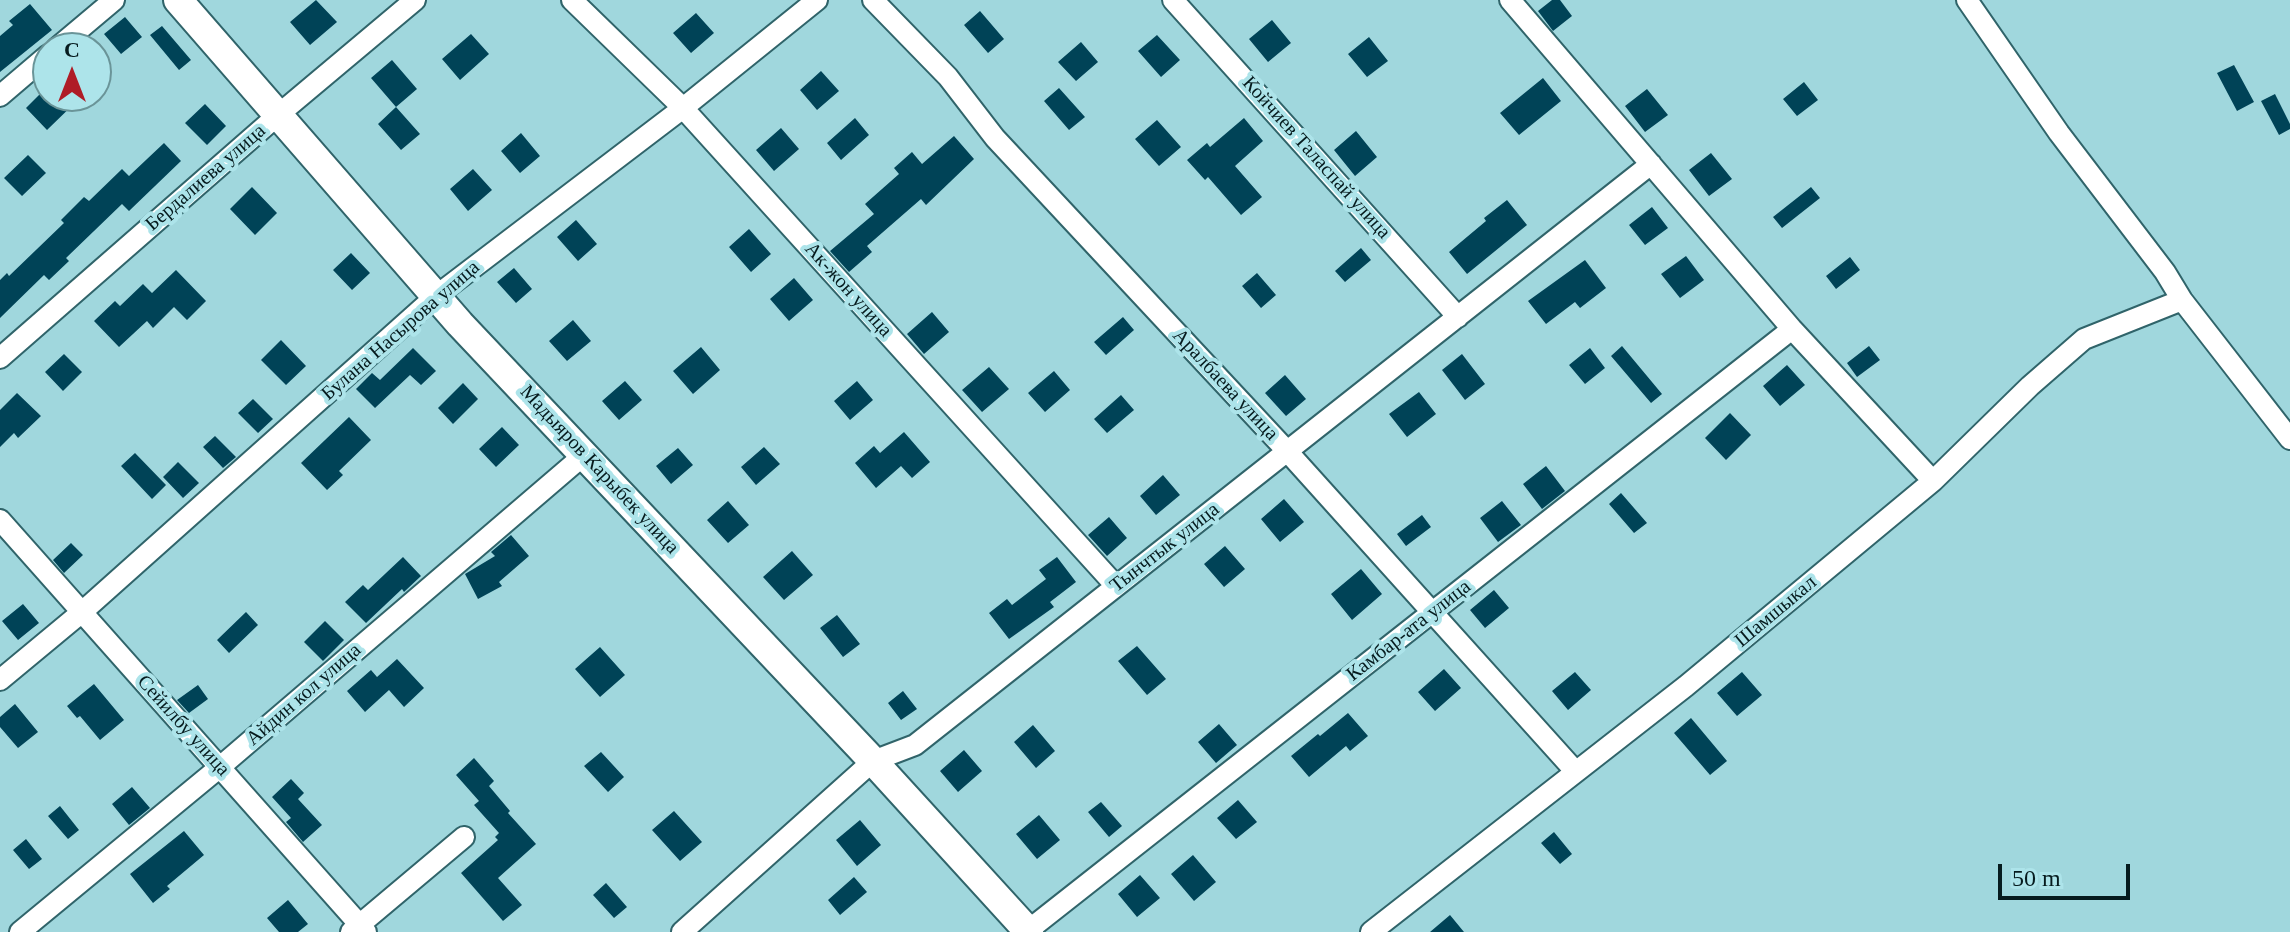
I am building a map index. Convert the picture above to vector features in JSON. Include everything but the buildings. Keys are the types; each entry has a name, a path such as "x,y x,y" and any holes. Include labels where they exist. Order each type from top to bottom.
{"street":[{"path":"76,32 114,0"},
{"name":"Мадыяров Карыбек улица","path":"178,0 436,296 873,761 1028,931"},
{"name":"Бердалиева улица","path":"0,358 278,115 415,0"},
{"name":"Ак-жон улица","path":"572,0 683,108 1116,586"},
{"name":"Булана Насырова улица","path":"0,680 82,612 436,296 683,108 817,0"},
{"name":"Аралбаева улица","path":"873,0 948,77 995,138 1287,451 1576,772"},
{"name":"Койчиев Таласпай улица","path":"1173,0 1458,317"},
{"path":"1510,0 1792,329 1933,481"},
{"path":"1967,0 2059,133 2165,272 2182,300 2290,439"},
{"path":"0,96 32,69"},
{"name":"Тынчтык улица","path":"682,932 873,761 915,745 1651,164"},
{"name":"Шамшыкал","path":"1371,932 1698,676 1933,481 2030,386 2084,339 2182,300"},
{"name":"Камбар-ата улица","path":"1028,931 1792,329"},
{"name":"Айдин кол улица","path":"20,932 220,767 584,455"},
{"name":"Сейилбу улица","path":"0,520 220,767 359,930"},
{"path":"359,930 464,837"}]}
